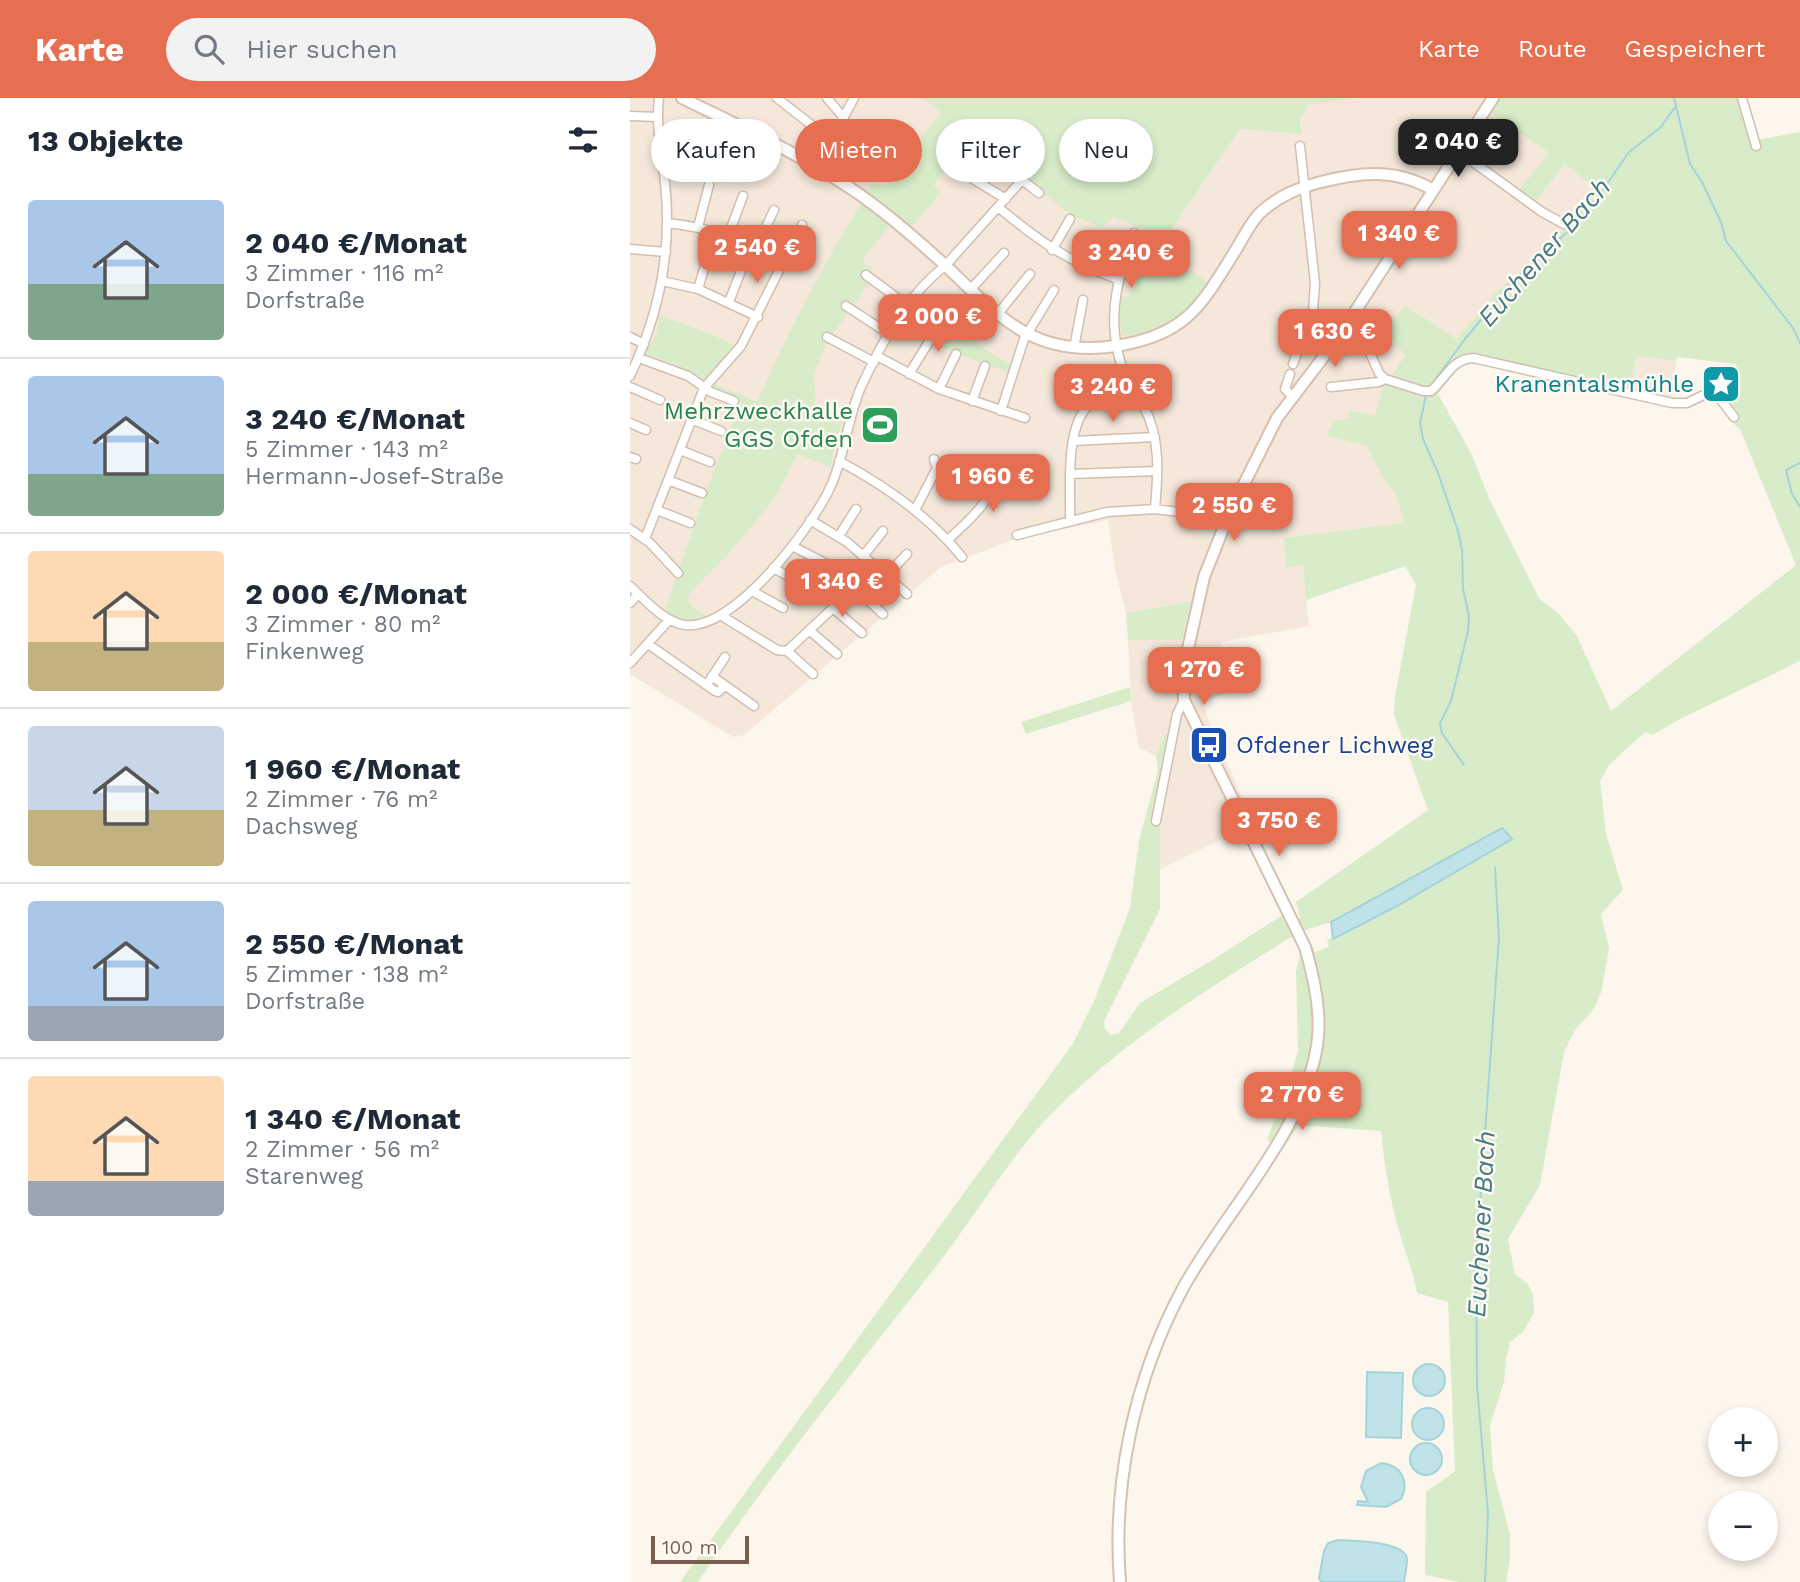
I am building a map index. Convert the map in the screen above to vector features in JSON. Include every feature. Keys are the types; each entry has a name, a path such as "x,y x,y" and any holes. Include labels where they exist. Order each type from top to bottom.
{"main road":[{"path":"682,98 795,155"},
{"path":"1120,1582 1119,1507 1125,1458 1135,1411 1149,1368 1182,1290 1213,1238 1284,1133 1306,1084 1317,1045 1314,979 1305,947 1184,700 1183,671 1196,608 1204,577 1227,520 1277,418 1349,321 1493,98"},
{"path":"839,182 886,214 997,315 1046,342 1074,348 1116,346 1173,330 1189,318 1210,291 1261,213 1275,200 1305,186 1345,176 1379,173 1418,181 1433,190"}],"street":[{"path":"630,376 644,344 662,281 666,251 665,180 657,117 659,98"},
{"path":"777,98 804,119"},
{"path":"827,98 842,119"},
{"path":"844,119 854,98"},
{"path":"1742,98 1756,146"},
{"path":"630,116 657,117"},
{"path":"1293,364 1309,323 1315,283 1300,146"},
{"path":"1458,150 1542,212 1564,224"},
{"path":"630,586 669,620 689,625 722,616 752,591 792,546 829,490 859,391 889,334 908,306 1022,180 1039,194"},
{"path":"979,182 1006,199"},
{"path":"698,227 709,185"},
{"path":"728,236 743,196"},
{"path":"998,207 1052,250 1084,267 1117,279"},
{"path":"729,302 774,210"},
{"path":"1052,250 1070,219"},
{"path":"667,223 698,227 728,236 754,247 783,265"},
{"path":"645,539 704,388 741,346 758,317 802,225"},
{"path":"698,289 715,232"},
{"path":"1134,233 1117,279 1114,308 1116,346 1125,375 1144,406 1155,437 1155,509"},
{"path":"1084,267 1097,237"},
{"path":"630,250 666,251"},
{"path":"970,290 1004,253"},
{"path":"997,315 1030,274"},
{"path":"866,275 908,306"},
{"path":"662,281 698,289 758,317"},
{"path":"1001,411 1024,339 1054,290"},
{"path":"1074,348 1083,300"},
{"path":"846,306 889,334"},
{"path":"909,374 943,319"},
{"path":"1349,321 1362,335 1379,373 1385,379 1427,391 1457,361 1473,358 1672,403 1687,403 1710,392 1721,400 1734,417"},
{"path":"630,337 644,344"},
{"path":"827,337 939,388 1024,418"},
{"path":"939,388 956,354"},
{"path":"639,358 688,376 704,388 734,401"},
{"path":"972,401 985,366"},
{"path":"1290,374 1285,389 1292,396"},
{"path":"1331,387 1385,379"},
{"path":"1070,520 1073,441 1077,421 1091,403 1131,384"},
{"path":"630,387 660,400"},
{"path":"691,419 721,431"},
{"path":"630,423 646,430"},
{"path":"1073,441 1155,437"},
{"path":"680,450 710,462"},
{"path":"915,510 937,468 934,459"},
{"path":"839,461 886,488 915,510 948,540 962,557"},
{"path":"948,540 988,498 994,481 992,471"},
{"path":"1071,474 1157,471"},
{"path":"668,480 702,494"},
{"path":"839,536 856,509"},
{"path":"1017,535 1107,512 1155,509 1203,512 1227,520"},
{"path":"657,510 690,523"},
{"path":"810,520 839,536 907,593"},
{"path":"630,529 645,539 678,573"},
{"path":"864,555 883,531"},
{"path":"792,546 827,564"},
{"path":"887,575 907,554"},
{"path":"787,651 854,587 874,564"},
{"path":"773,568 806,586"},
{"path":"854,587 883,614"},
{"path":"752,591 783,608"},
{"path":"630,603 638,594"},
{"path":"833,608 862,633"},
{"path":"722,616 777,650 787,651 813,674"},
{"path":"630,663 669,620"},
{"path":"810,630 837,654"},
{"path":"648,644 718,692 725,685"},
{"path":"706,685 725,657"},
{"path":"712,676 754,706"},
{"path":"1156,821 1177,714 1184,700"}],"shaded area":[{"path":"630,98 923,98 949,119 936,119 936,182 1033,182 1165,239 1240,129 1302,134 1300,120 1310,104 1352,98 1501,98 1491,112 1549,153 1520,189 1535,202 1565,164 1599,191 1550,245 1495,293 1457,339 1405,305 1385,332 1405,354 1383,387 1375,417 1349,418 1327,436 1367,446 1380,472 1395,493 1405,523 1303,565 1309,626 1222,642 1225,694 1202,701 1215,737 1254,823 1159,870 1160,821 1176,740 1165,734 1156,756 1139,748 1131,701 1128,640 1182,640 1191,601 1126,613 1115,570 1108,520 1018,538 941,567 744,735 733,737 630,674"},
{"path":"1635,356 1676,361 1672,406 1628,397"}],"green space":[{"path":"923,98 1355,98 1309,105 1300,120 1302,134 1240,129 1165,239 1113,217 1102,227 1071,215 1028,182 1045,182 1045,119 936,119 941,113"},
{"path":"1501,98 1744,98 1757,140 1800,132 1800,661 1652,735 1645,732 1609,765 1600,781 1606,834 1623,890 1601,914 1609,948 1601,993 1593,1010 1575,1030 1564,1052 1540,1185 1508,1239 1515,1274 1528,1284 1533,1295 1534,1313 1523,1332 1510,1342 1504,1382 1490,1425 1493,1470 1510,1534 1506,1582 1459,1582 1425,1575 1426,1492 1455,1471 1448,1302 1417,1293 1397,1224 1381,1131 1299,1125 1282,1150 1267,1140 1298,1051 1296,970 1302,949 1313,947 1315,952 1329,947 1327,940 1397,906 1502,829 1331,922 1301,931 1296,902 1428,810 1394,715 1395,696 1416,585 1405,566 1306,600 1303,565 1286,567 1284,538 1405,523 1395,493 1380,472 1367,446 1327,436 1333,421 1349,418 1350,411 1375,416 1383,387 1405,355 1384,332 1405,305 1457,339 1495,293 1550,245 1598,191 1565,164 1535,202 1519,190 1549,153 1490,112","holes":["1636,356 1676,361 1677,357 1736,364 1728,419 1740,429 1796,565 1611,711 1577,636 1558,613 1539,598 1489,498 1472,455 1438,394 1462,363 1473,361 1628,397"]},
{"path":"936,119 936,182 934,186 941,192 912,227 866,192 872,183 885,186 888,182 922,182 922,137"},
{"path":"861,204 889,226 864,257 865,264 872,269 864,280 869,284 829,339 814,374 816,411 842,420 830,467 798,454 774,499 727,555 690,593 688,599 692,607 708,616 691,620 675,616 665,610 705,494 741,402 676,365 645,353 657,333 659,315 713,335 739,348 709,381 757,402 806,301"},
{"path":"1136,232 1207,282 1191,304 1173,320 1152,330 1125,337 1121,334 1119,297 1132,292 1137,278 1121,274"},
{"path":"943,321 1013,365 1010,373 958,354 931,340"},
{"path":"1191,601 1182,640 1128,640 1126,613"},
{"path":"1130,687 1131,701 1026,734 1021,722"},
{"path":"1165,734 1176,740 1160,821 1160,909 1104,1021 1105,1029 1111,1035 1119,1033 1140,1003 1284,914 1296,934 1142,1036 1057,1108 1011,1163 941,1260 786,1459 698,1582 680,1582 1072,1045 1095,999 1130,908 1139,841 1158,770 1156,756"}],"water":[{"path":"1502,828 1512,839 1397,906 1333,939 1331,922"},
{"path":"1429,1364 1440,1369 1445,1380 1440,1391 1429,1396 1418,1391 1413,1380 1418,1369"},
{"path":"1367,1372 1403,1373 1401,1438 1366,1437"},
{"path":"1428,1408 1439,1413 1444,1424 1439,1435 1428,1440 1417,1435 1412,1424 1417,1413"},
{"path":"1426,1443 1437,1448 1442,1459 1437,1470 1426,1475 1415,1470 1410,1459 1415,1448"},
{"path":"1381,1463 1394,1467 1402,1475 1404,1492 1401,1499 1386,1507 1357,1505 1358,1501 1368,1502 1361,1487 1366,1471"},
{"path":"1338,1540 1388,1545 1404,1553 1407,1559 1404,1582 1321,1582 1319,1578 1324,1551 1328,1543"}],"waterway":[{"path":"1674,98 1690,164 1721,222 1726,241 1793,328 1800,343"},
{"name":"Euchener Bach","path":"1432,384 1512,282 1574,226 1593,204 1629,152 1661,127 1675,107"},
{"name":"Euchener Bach","path":"1426,395 1420,423 1423,439 1458,531 1462,550 1463,589 1469,616 1468,631 1451,701 1440,723 1442,733 1464,765"},
{"path":"1800,463 1786,470 1792,494 1800,507"},
{"name":"Euchener Bach","path":"1485,1582 1488,1513 1477,1385 1476,1259 1499,938 1495,867"}],"place":[{"name":"Kranentalsmühle","path":"1721,384"},
{"name":"Mehrzweckhalle GGS Ofden","path":"880,425"},
{"name":"Ofdener Lichweg","path":"1209,745"}]}
